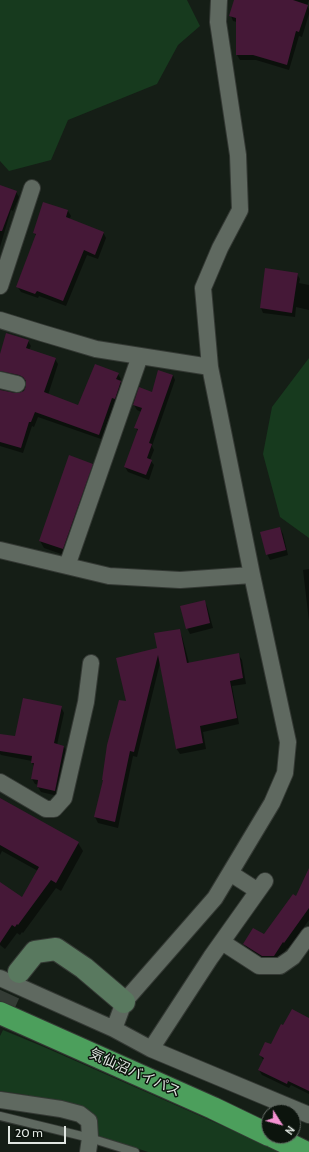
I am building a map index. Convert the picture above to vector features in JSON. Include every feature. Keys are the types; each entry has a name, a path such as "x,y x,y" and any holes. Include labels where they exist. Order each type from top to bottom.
{"highway":[{"name":"気仙沼バイパス","path":"0,1013 261,1131"},
{"name":"気仙沼バイパス","path":"289,1144 305,1152"}],"street":[{"path":"114,1029 124,1002 235,876 272,803 285,773 288,742 252,575 210,366 203,288 220,248 240,210 238,155 218,22 219,0"},
{"path":"0,286 32,188"},
{"path":"0,320 96,349 210,366"},
{"path":"67,566 140,356"},
{"path":"0,380 17,384"},
{"path":"0,550 109,576 180,580 252,575"},
{"path":"0,782 46,809 54,809 64,798 86,702 91,663"},
{"path":"151,1049 211,957 262,886 235,876"},
{"path":"222,942 258,966 280,966 293,957 309,935"},
{"path":"124,1002 84,968 56,949 35,952 10,975 151,1049 309,1115"},
{"path":"0,1100 61,1109 80,1114 89,1121 89,1145"}],"lane":[{"path":"0,1116 89,1145 135,1152"}],"green space":[{"path":"0,0 187,0 200,26 178,45 157,84 68,120 51,160 9,171 0,161"},
{"path":"309,358 309,538 280,517 263,454 272,407"},
{"path":"3,1030 282,1152 148,1152 96,1135 71,1105 0,1091 0,1036"}],"building":[{"path":"234,0 293,0 308,5 299,32 296,31 287,65 253,55 236,55 236,18 229,16"},
{"path":"0,185 17,191 2,231 0,231"},
{"path":"43,202 68,210 66,217 104,232 95,255 84,250 63,301 37,291 35,294 16,287 36,234 33,233"},
{"path":"265,268 298,273 292,313 260,308"},
{"path":"6,333 29,340 26,348 56,358 44,392 78,405 95,364 119,373 116,379 121,381 115,399 112,398 99,435 35,412 31,422 29,422 21,448 0,442 0,390 19,393 24,391 26,386 26,381 23,377 0,371 0,354"},
{"path":"158,370 173,375 149,443 152,444 147,458 152,460 146,475 124,467 138,429 134,428 142,408 133,405 139,387 152,392"},
{"path":"69,455 93,464 63,549 39,541"},
{"path":"280,527 286,550 266,555 260,532"},
{"path":"205,600 210,623 186,629 180,606"},
{"path":"180,629 187,663 239,653 243,678 230,681 237,718 200,726 203,743 176,749 158,655 134,752 130,751 115,822 94,817 103,780 107,745 119,700 126,701 116,658 157,648 154,633"},
{"path":"23,698 62,706 54,743 64,746 55,791 37,787 38,780 31,779 34,763 31,763 32,756 0,751 0,734 15,736"},
{"path":"0,798 79,842 56,883 51,880 18,925 17,924 15,927 12,925 0,943 0,882 22,897 39,867 0,845"},
{"path":"309,868 309,908 274,956 262,956 243,944 253,928 264,934 293,894 296,896"},
{"path":"292,1009 309,1018 309,1091 288,1081 287,1084 258,1070 264,1058 259,1055 265,1042 271,1044 281,1024 283,1025"}],"tunnel":[{"path":"0,1014 19,972"}]}
